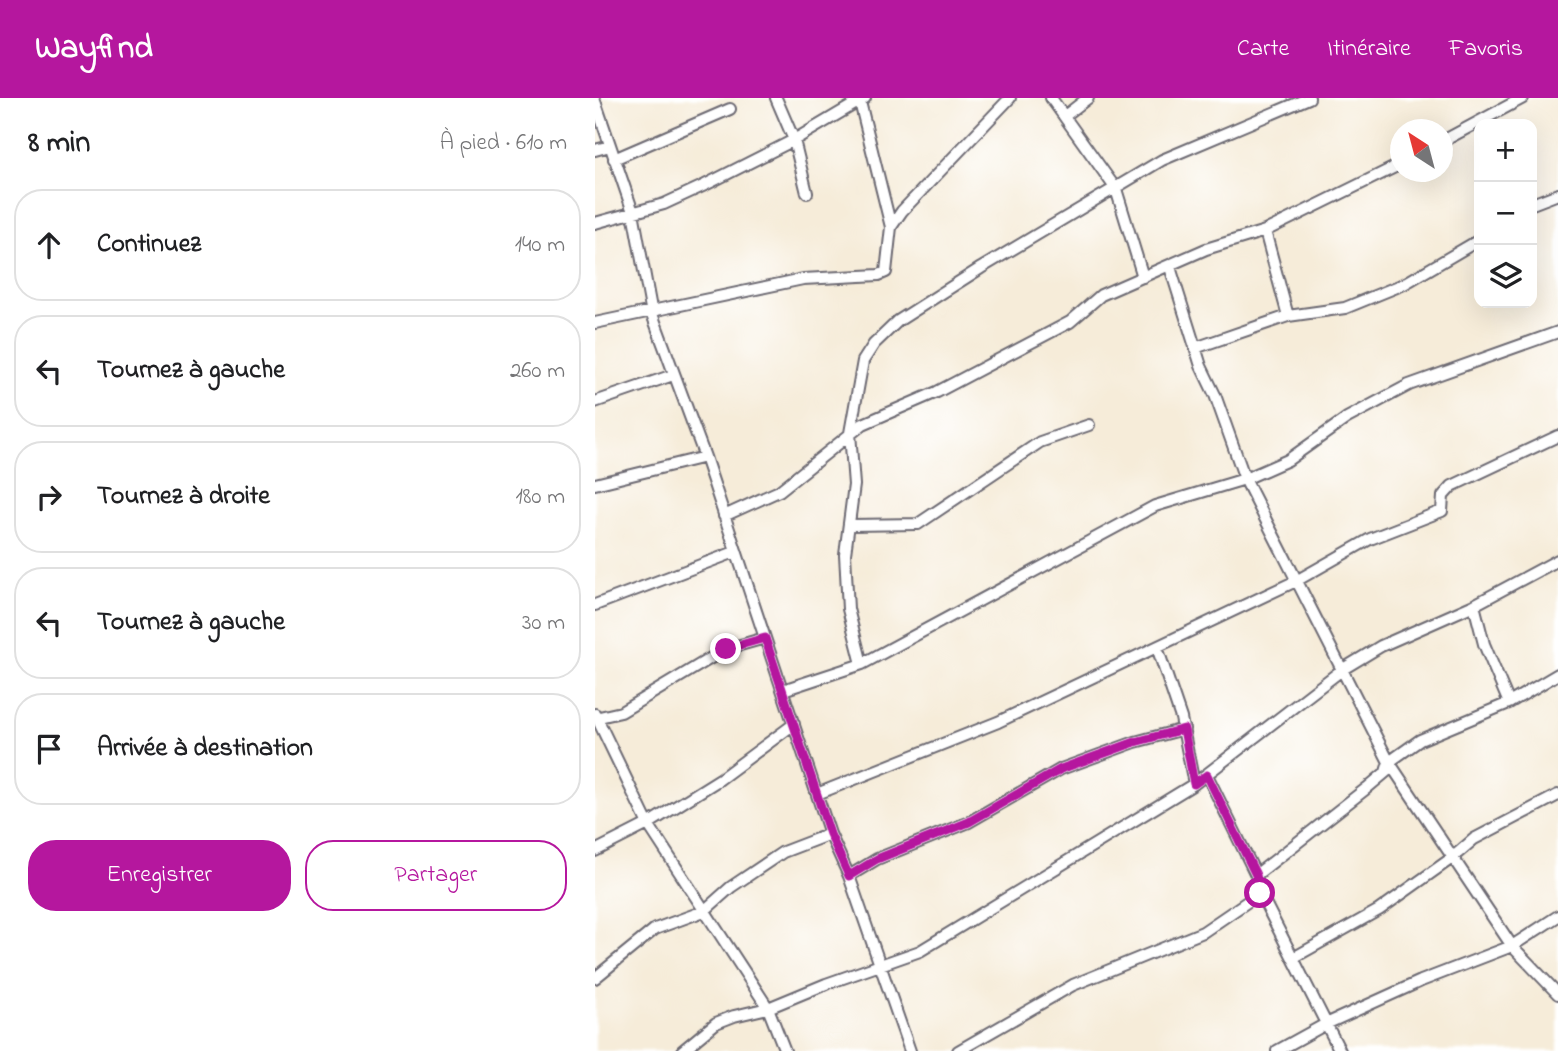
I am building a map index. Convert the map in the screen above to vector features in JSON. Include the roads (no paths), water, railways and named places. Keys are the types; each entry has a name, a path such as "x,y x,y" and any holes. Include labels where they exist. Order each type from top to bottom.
{"street":[{"path":"776,98 794,140 807,193"},
{"path":"891,227 971,136 1010,98"},
{"path":"1051,98 1066,115 1116,189 1143,277"},
{"path":"1066,115 1088,98"},
{"path":"862,664 848,608 845,554 851,525 854,485 850,433 857,408 863,361 874,344 898,321 1162,160 1309,98"},
{"path":"1453,135 1523,98"},
{"path":"595,223 684,195 794,140 863,100 891,227 886,272 879,275 803,279 677,305 652,314 595,323"},
{"path":"595,102 633,212 652,314 705,457 830,834 849,876 910,1051"},
{"path":"614,159 730,109"},
{"path":"595,150 610,146"},
{"path":"724,516 779,491 850,433 878,416 937,392 1036,341 1070,322 1101,295 1206,249 1265,231 1390,169"},
{"path":"1537,202 1558,194"},
{"path":"1265,231 1288,316"},
{"path":"1195,348 1288,316 1345,309 1404,284 1474,243"},
{"path":"1170,267 1195,348 1245,479 1389,762 1512,946 1558,994"},
{"path":"783,690 862,664 1156,506 1245,479 1288,460 1347,418 1409,385 1558,332"},
{"path":"595,402 673,375"},
{"path":"851,525 918,524 1040,442 1089,425"},
{"path":"817,794 998,722 1296,581 1370,539 1442,511 1443,496 1452,486 1558,436"},
{"path":"595,484 705,457"},
{"path":"595,605 735,552"},
{"path":"681,1051 716,1023 768,1008 826,984 880,968 920,951 1194,784 1343,669 1381,646 1474,605 1558,560"},
{"path":"1474,605 1484,644 1509,703"},
{"path":"765,638 726,649 621,712 596,716 648,824 768,1008 785,1051"},
{"path":"1157,647 1184,729 1194,784"},
{"path":"1256,875 1386,772 1389,762 1433,733 1466,723 1509,703 1558,674"},
{"path":"595,851 648,824 720,779 794,724"},
{"path":"849,876 877,859 969,822 1061,769 1135,742 1184,729"},
{"path":"1207,775 1256,875 1260,893 1340,1051"},
{"path":"1293,958 1379,910 1474,839 1558,795"},
{"path":"595,978 655,929 704,911 731,887 783,852 830,834"},
{"path":"958,1051 1073,985 1203,932 1260,893"},
{"path":"1277,1051 1326,1024 1421,981 1512,946 1558,916"}]}
